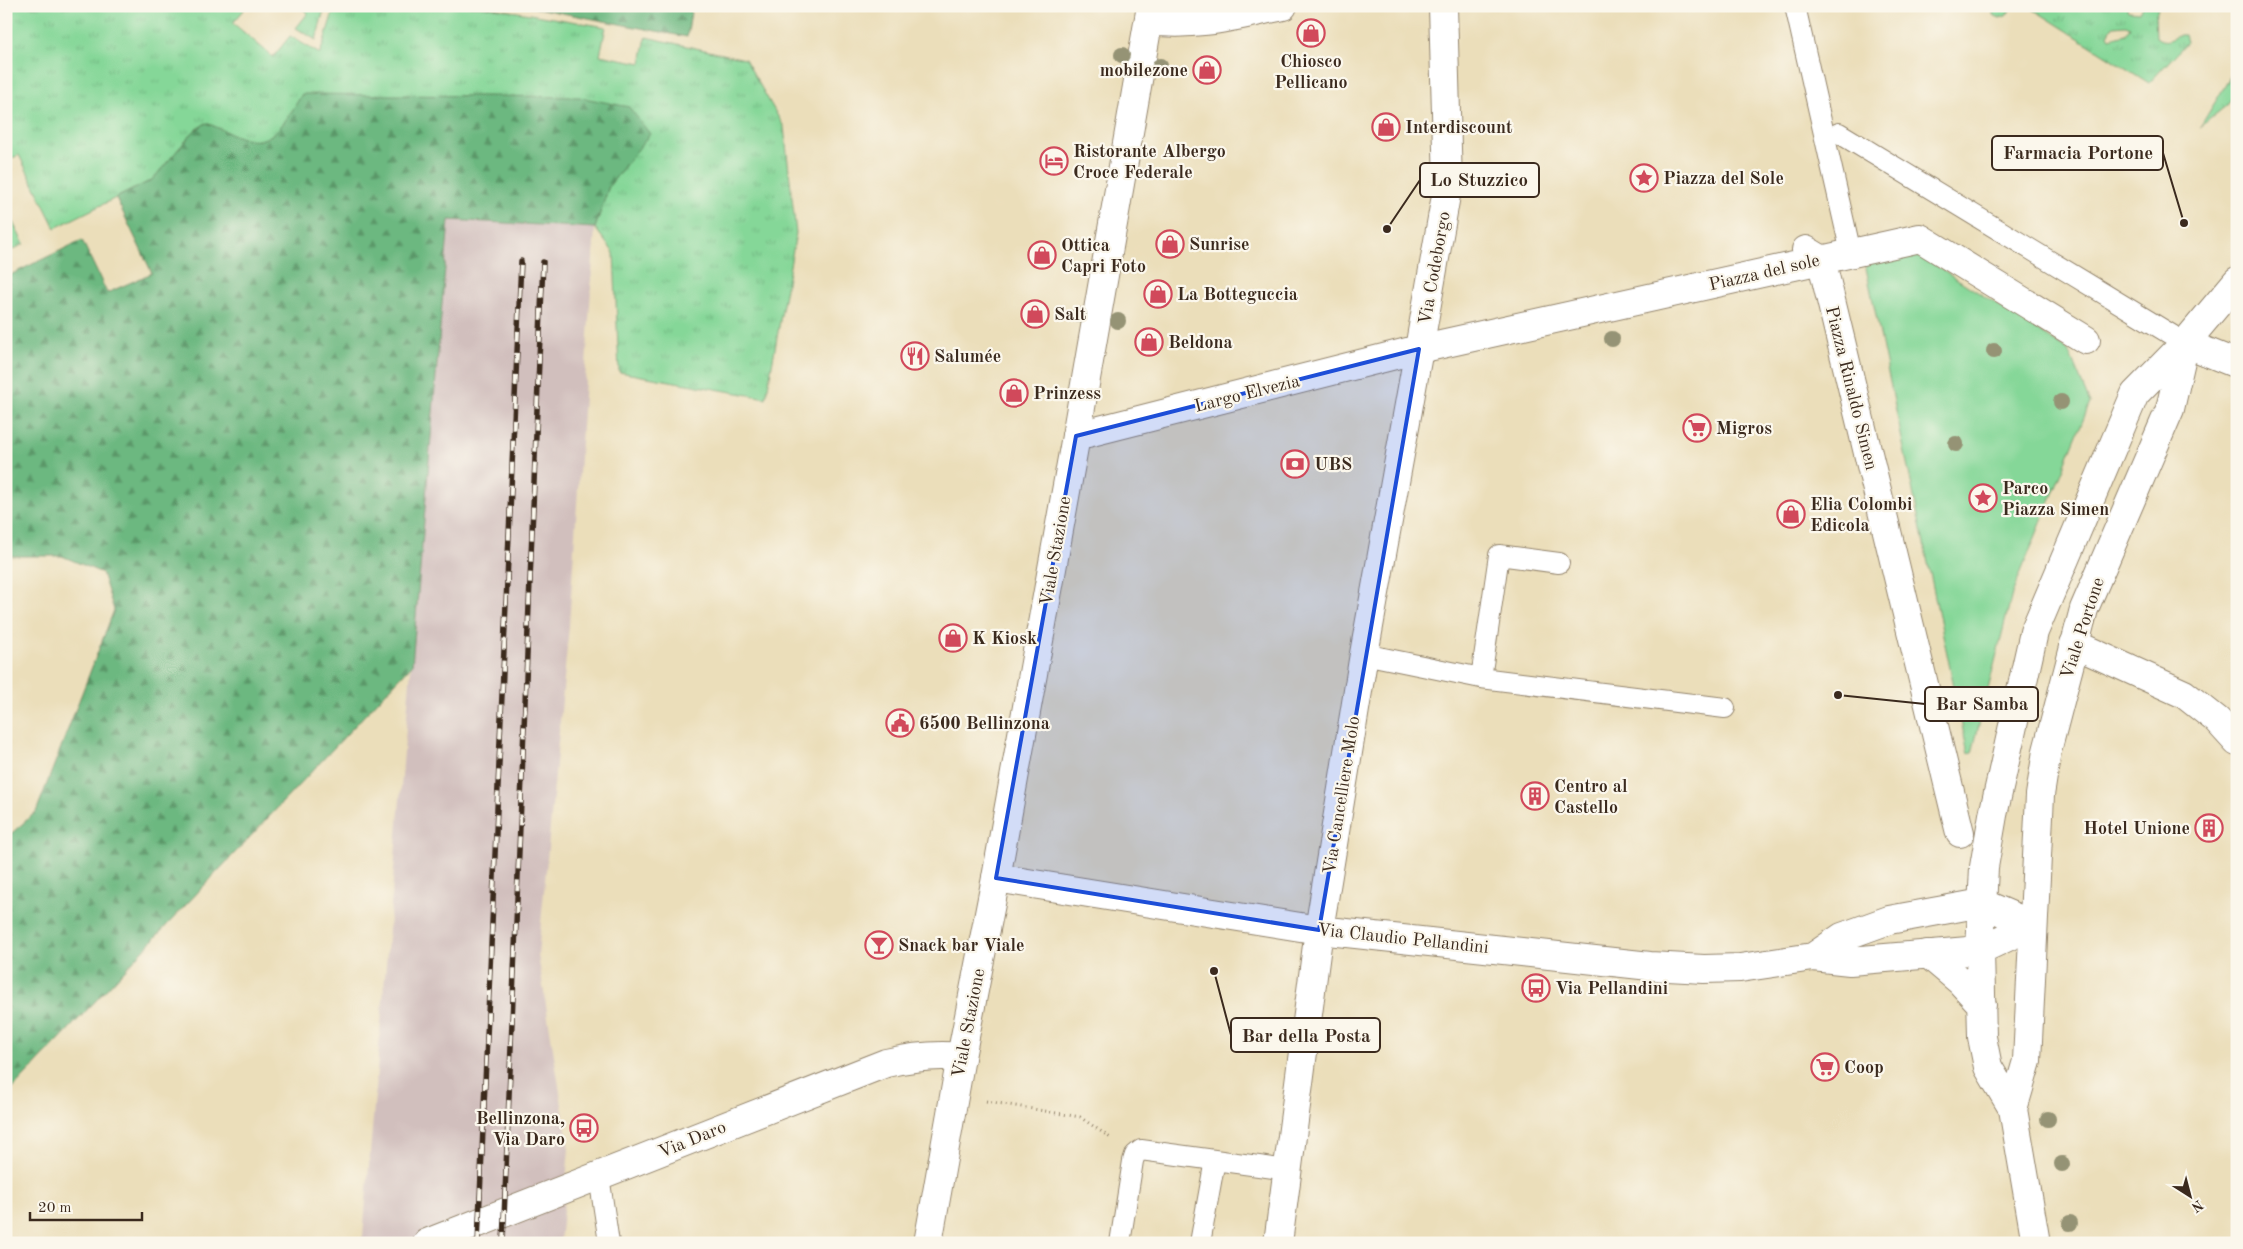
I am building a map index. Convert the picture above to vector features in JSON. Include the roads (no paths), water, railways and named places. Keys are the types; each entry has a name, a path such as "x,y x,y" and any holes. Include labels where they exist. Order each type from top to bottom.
{"street":[{"path":"1150,14 1185,24 1202,23 1283,6"},
{"name":"Via Codeborgo","path":"1419,350 1448,184 1443,6"},
{"name":"Viale Stazione","path":"928,1243 1076,436 1150,14"},
{"name":"Piazza del sole","path":"1419,350 1810,252 1850,253 1920,238 2086,340"},
{"name":"Piazza Rinaldo Simen","path":"1810,252 1960,834"},
{"name":"Viale Portone","path":"2013,1109 1988,1067 1982,1037 1980,950 1982,903 1989,837 2034,632 2135,394 2185,343 2237,281"},
{"path":"2185,343 2237,364"},
{"name":"Viale Portone","path":"2013,1109 2026,1061 2043,777 2047,751 2084,609 2170,408 2185,343"},
{"name":"Largo Elvezia","path":"1076,436 1419,350"},
{"name":"Via Cancelliere Molo","path":"1278,1243 1319,930 1364,654 1419,350"},
{"path":"2074,644 2184,694 2217,720 2237,742"},
{"name":"Via Claudio Pellandini","path":"996,878 1319,930 1668,967 1740,968 1812,957 1850,961 1980,950"},
{"path":"1982,903 2033,925"},
{"name":"Via Claudio Pellandini","path":"1812,957 1842,938 1889,920 1982,903"},
{"path":"1980,950 2033,925"},
{"path":"1928,954 1955,976 1982,1005"},
{"name":"Via Daro","path":"427,1243 886,1063 918,1056 941,1055 961,1057"},
{"path":"2013,1109 2036,1243"}],"lane":[{"path":"1795,6 1850,253"},
{"path":"1839,132 2185,343"},
{"path":"1481,678 1499,555 1559,562"},
{"path":"1364,654 1481,678 1725,708"},
{"path":"1120,1243 1135,1155 1141,1150 1288,1170"},
{"path":"1200,1243 1215,1160"},
{"path":"599,1176 609,1243"}],"railway":[{"path":"478,1243 521,261"},
{"path":"503,1243 543,262"}],"place":[{"name":"Chiosco Pellicano","path":"1311,33"},
{"name":"mobilezone","path":"1207,70"},
{"name":"Interdiscount","path":"1386,127"},
{"name":"Ristorante Albergo Croce Federale","path":"1054,161"},
{"name":"Piazza del Sole","path":"1644,178"},
{"name":"Farmacia Portone","path":"2184,223"},
{"name":"Lo Stuzzico","path":"1387,229"},
{"name":"Sunrise","path":"1170,244"},
{"name":"Ottica Capri Foto","path":"1042,255"},
{"name":"La Botteguccia","path":"1158,294"},
{"name":"Salt","path":"1035,314"},
{"name":"Beldona","path":"1149,342"},
{"name":"Salumée","path":"915,356"},
{"name":"Prinzess","path":"1014,393"},
{"name":"Migros","path":"1697,428"},
{"name":"UBS","path":"1295,464"},
{"name":"Parco Piazza Simen","path":"1983,498"},
{"name":"Elia Colombi Edicola","path":"1791,514"},
{"name":"K Kiosk","path":"953,638"},
{"name":"Bar Samba","path":"1838,695"},
{"name":"6500 Bellinzona","path":"900,723"},
{"name":"Centro al Castello","path":"1535,796"},
{"name":"Hotel Unione","path":"2209,828"},
{"name":"Snack bar Viale","path":"879,945"},
{"name":"Bar della Posta","path":"1214,971"},
{"name":"Via Pellandini","path":"1536,988"},
{"name":"Coop","path":"1825,1067"},
{"name":"Bellinzona, Via Daro","path":"584,1128"}]}
